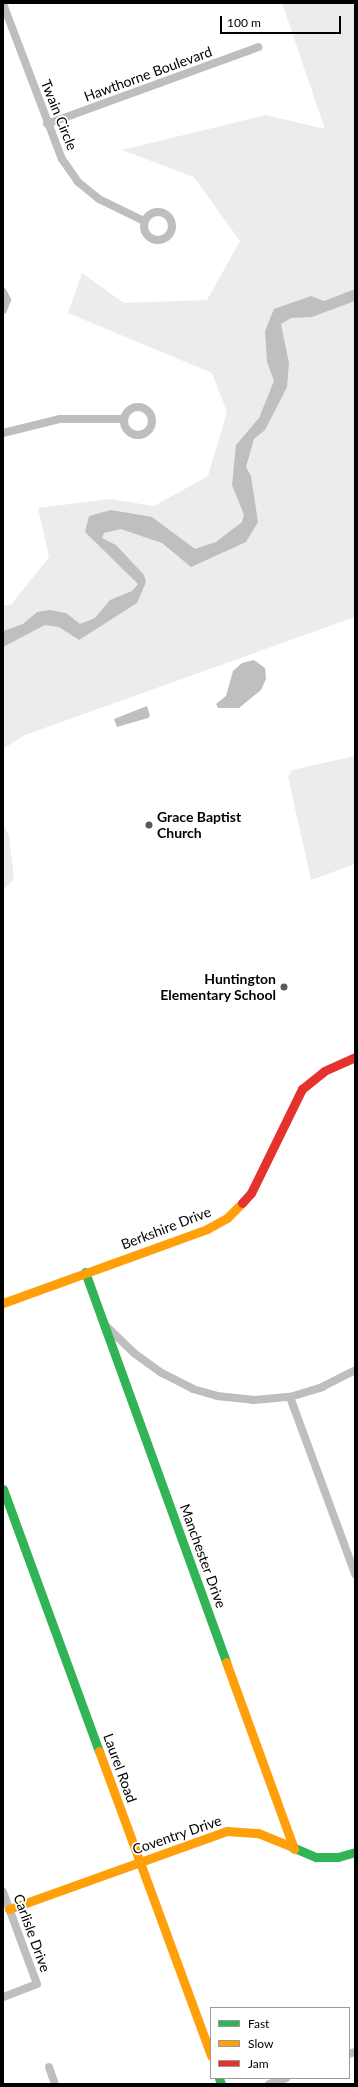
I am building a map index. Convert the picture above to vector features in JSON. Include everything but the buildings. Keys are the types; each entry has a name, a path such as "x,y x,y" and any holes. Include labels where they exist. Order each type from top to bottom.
{"street":[{"name":"Twain Circle","path":"3,4 4,13 56,148 78,182 110,206 144,221"},
{"name":"Hawthorne Boulevard","path":"47,124 258,47"},
{"path":"3,292 7,300 3,310"},
{"path":"3,433 60,419 124,419"},
{"name":"Berkshire Drive","path":"3,1303 207,1229 234,1212 251,1193 302,1089 324,1071 355,1057"},
{"name":"Manchester Drive","path":"85,1272 294,1849"},
{"path":"103,1322 148,1363 193,1389 235,1399 290,1397 322,1387 355,1370"},
{"path":"290,1397 355,1574"},
{"name":"Laurel Road","path":"3,1489 210,2053"},
{"name":"Coventry Drive","path":"9,1909 227,1831 258,1833 294,1849 327,1858 355,1852"},
{"name":"Carlisle Drive","path":"3,1892 37,1984 3,1997"},
{"path":"49,2067 55,2084"},
{"path":"270,2084 283,2079"}],"shaded area":[{"path":"282,3 355,3 355,617 25,735 3,749 3,605 11,605 49,557 38,508 110,499 154,506 208,476 227,412 212,373 68,313 82,273 124,303 207,300 240,241 194,177 122,150 266,115 325,129"},
{"path":"355,289 355,301 312,317 291,318 281,324 289,363 287,387 265,430 254,439 246,467 251,476 258,522 246,542 191,567 162,543 121,529 104,533 102,538 116,545 144,575 146,582 137,603 79,640 59,627 45,625 3,647 3,631 23,624 37,612 50,610 66,613 80,624 95,618 110,600 132,591 138,584 85,532 89,516 111,510 152,517 195,549 216,542 242,522 244,515 232,485 236,445 259,418 274,381 267,362 265,331 274,309 311,296 324,301"},
{"path":"254,660 265,668 266,679 261,690 239,708 218,708 216,704 226,696 233,671 242,663"},
{"path":"147,706 150,716 148,718 117,727 114,719"},
{"path":"355,756 355,864 311,880 288,777 292,770"},
{"path":"3,824 9,836 14,879 3,890"}],"traffic: fast":[{"path":"85,1272 226,1662"},
{"path":"3,1489 99,1751"},
{"path":"292,1847 316,1857 338,1857 355,1852"},
{"path":"219,2079 221,2084"}],"traffic: slow":[{"path":"3,1303 207,1229 227,1218 242,1203"},
{"path":"226,1662 294,1849"},
{"path":"99,1751 210,2053"},
{"path":"9,1909 227,1831 258,1833 292,1847"}],"traffic: jam":[{"path":"242,1203 251,1193 302,1089 324,1071 355,1057"}],"place":[{"name":"Grace Baptist Church","path":"149,825"},
{"name":"Huntington Elementary School","path":"284,987"}]}
